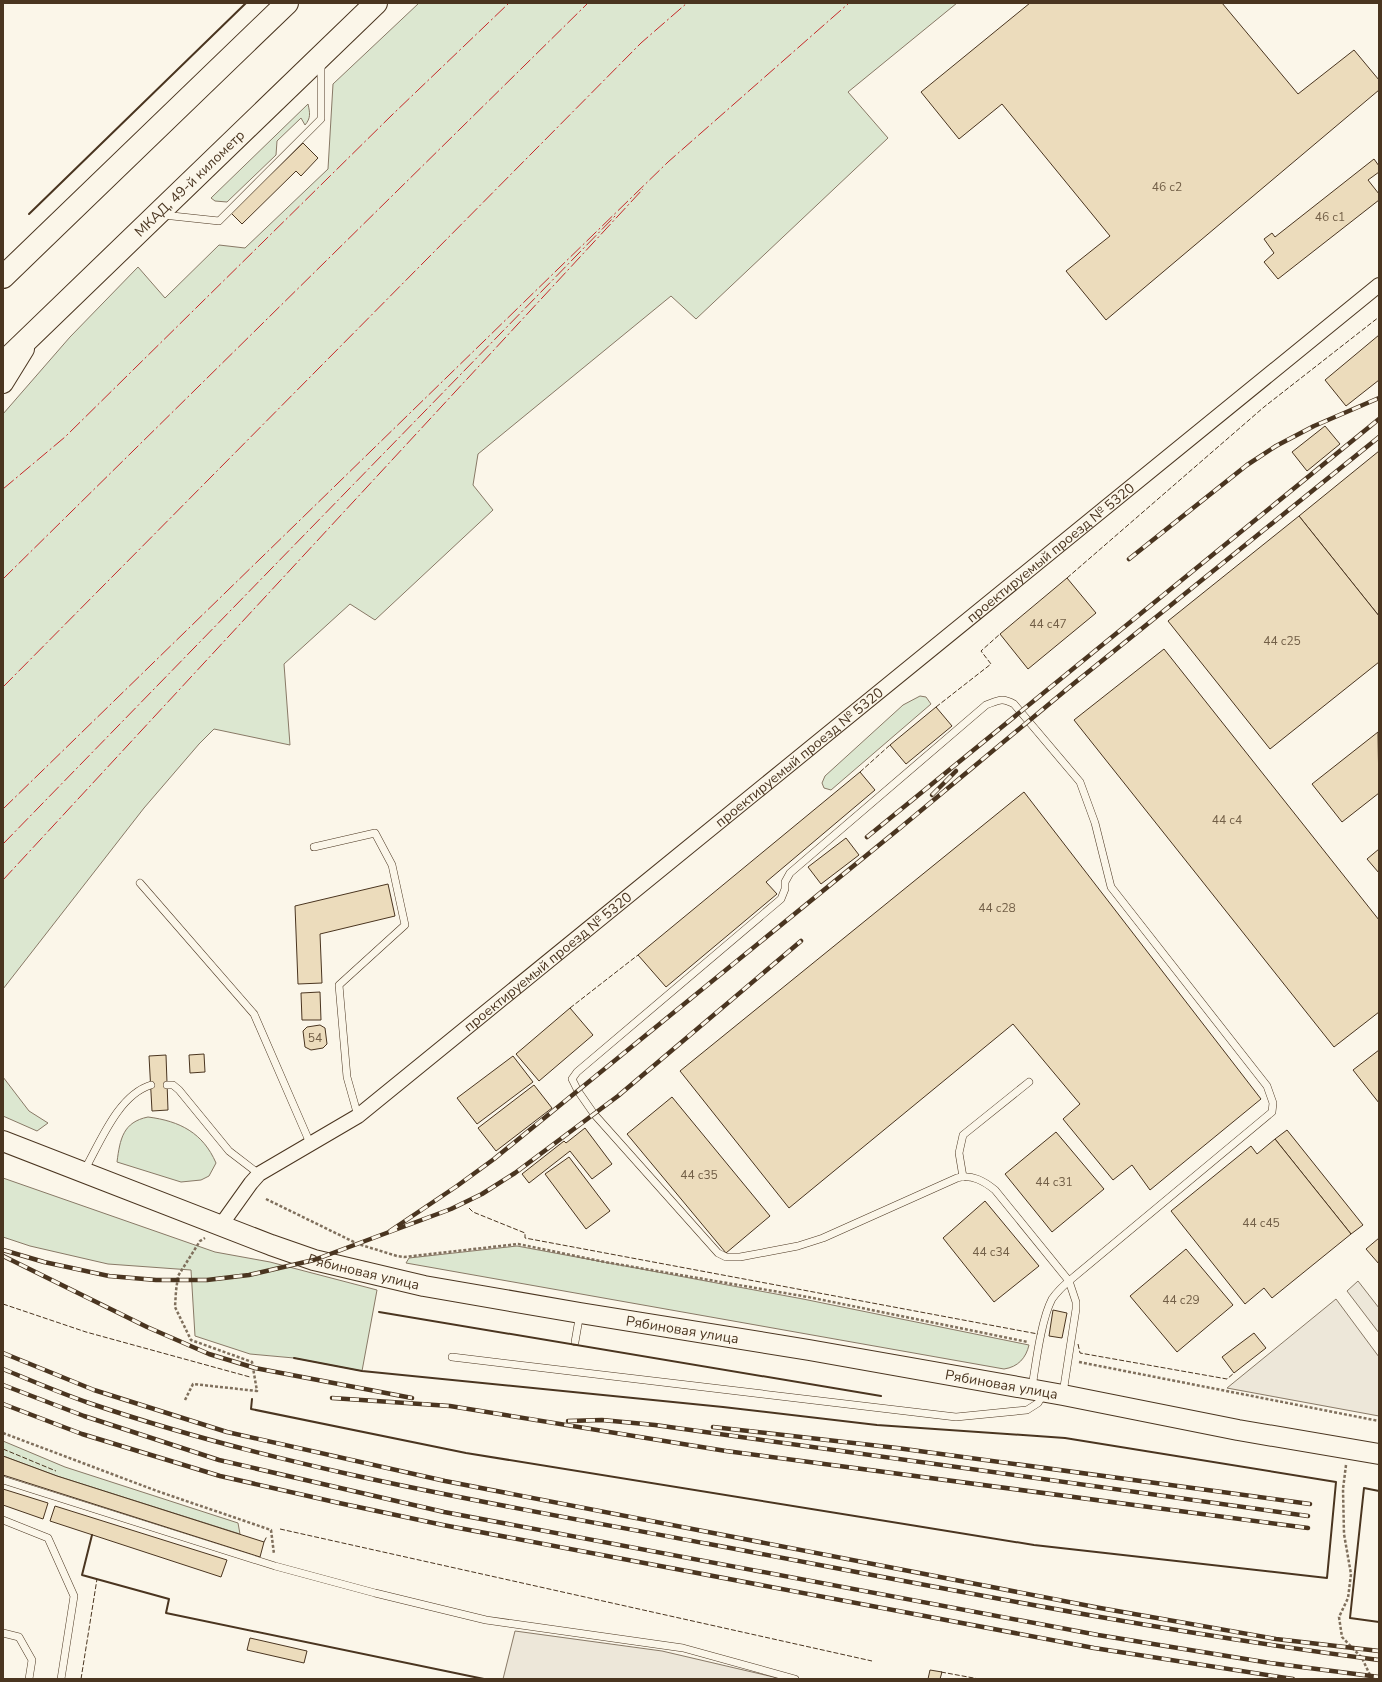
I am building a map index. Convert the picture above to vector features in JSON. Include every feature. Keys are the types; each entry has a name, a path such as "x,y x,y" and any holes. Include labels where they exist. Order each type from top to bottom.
{"highway":[{"path":"3,277 287,3"},
{"name":"МКАД, 49-й километр","path":"3,363 376,3"}],"street":[{"name":"проектируемый проезд № 5320","path":"221,1225 259,1174 358,1116 1379,285"},
{"path":"3,383 30,337"},
{"name":"Рябиновая улица","path":"3,1141 82,1173 271,1245 322,1261 424,1286 808,1350 1046,1393 1238,1430 1379,1454"}],"lane":[{"path":"157,214 219,221 321,119 320,57"},
{"path":"452,1357 956,1417 1027,1410 1038,1403 1046,1393 1068,1360 1076,1302 1069,1281 995,1190 978,1179 963,1176 823,1238 784,1249 726,1258 718,1253 594,1114 578,1091 572,1079 577,1072 781,899 785,889 785,882 790,873 986,705 1001,699 1014,704 1080,782 1095,823 1111,887 1267,1086 1273,1103 1272,1112 1069,1281 1052,1299 1038,1350 1046,1393"},
{"path":"314,847 375,833 392,865 405,924 339,985 346,1077 358,1116"},
{"path":"140,883 254,1014 310,1143"},
{"path":"963,1176 959,1153 963,1135 1029,1082"},
{"path":"82,1173 121,1105 136,1092 151,1085"},
{"path":"167,1085 172,1085 179,1090 229,1151 259,1174"},
{"path":"575,1342 580,1313"},
{"path":"3,1480 275,1566 375,1593 486,1620 683,1648 795,1679"},
{"path":"3,1520 48,1538 74,1596 61,1679"},
{"path":"3,1633 19,1637 32,1660 29,1679"}],"path":[{"path":"266,1199 358,1244 397,1256 404,1257 518,1244 620,1264 808,1297 1028,1342 1038,1350"},
{"path":"185,1400 193,1384 257,1392 252,1362 191,1340 175,1308 178,1276 200,1241 221,1225"},
{"path":"1068,1360 1379,1421"},
{"path":"3,1433 157,1491 271,1530 275,1566"},
{"path":"1345,1474 1343,1489 1344,1534 1351,1574 1348,1598 1339,1617 1342,1637 1362,1658 1370,1675 1376,1679"}],"green space":[{"path":"419,3 957,3 848,92 888,138 696,319 671,296 478,454 473,485 493,510 375,620 350,604 284,664 290,745 214,729 199,744 144,808 3,989 3,414 70,337 138,267 165,298 219,245 245,248 328,169 333,84"},
{"path":"308,104 310,115 307,122 305,125 301,118 277,141 276,155 227,202 215,201 211,198"},
{"path":"920,696 926,697 931,704 831,790 824,788 822,783 825,776 903,705"},
{"path":"3,1077 29,1111 48,1123 37,1131 3,1116"},
{"path":"148,1117 180,1125 197,1136 211,1153 216,1163 209,1176 201,1180 181,1182 117,1162 122,1139 128,1127 140,1119"},
{"path":"3,1178 215,1252 270,1262 377,1290 362,1371 294,1358 250,1354 195,1336 191,1270 108,1264 30,1246 3,1237"},
{"path":"517,1246 803,1299 1029,1345 1026,1354 1021,1361 1009,1368 1004,1369 406,1263 409,1258"},
{"path":"3,1441 65,1467 238,1523 240,1534 57,1476 3,1456"}],"shaded area":[{"path":"1358,1281 1379,1308 1379,1333 1347,1291"},
{"path":"1336,1299 1379,1357 1379,1416 1227,1388"},
{"path":"515,1631 662,1651 782,1679 503,1679"}],"building":[{"path":"1030,3 1222,3 1298,94 1354,50 1379,80 1379,90 1106,320 1066,271 1110,236 1002,104 959,139 921,92"},
{"path":"303,143 318,158 301,176 296,171 242,224 231,213"},
{"path":"1374,159 1379,166 1379,172 1368,180 1379,194 1379,200 1278,279 1264,262 1274,253 1264,239 1272,233 1275,237"},
{"path":"1379,335 1379,380 1346,406 1325,380"},
{"path":"1325,426 1340,444 1307,471 1292,452"},
{"path":"1379,451 1379,616 1299,516"},
{"path":"1299,516 1379,616 1379,662 1270,749 1168,621"},
{"path":"1067,578 1096,613 1028,669 1000,634"},
{"path":"1164,649 1379,920 1379,1012 1334,1047 1074,720"},
{"path":"936,707 952,726 906,764 890,745"},
{"path":"1378,732 1379,793 1342,822 1312,784"},
{"path":"860,772 875,790 766,882 777,894 666,987 638,955"},
{"path":"1024,792 1261,1099 1150,1190 1132,1165 1113,1180 1063,1119 1080,1104 1013,1024 789,1208 680,1071"},
{"path":"846,838 859,855 821,884 808,867"},
{"path":"1379,849 1379,873 1367,859"},
{"path":"388,884 395,916 320,934 322,983 298,984 295,906"},
{"path":"320,992 321,1020 302,1020 301,993"},
{"path":"570,1008 593,1035 539,1081 516,1054"},
{"path":"320,1025 325,1028 327,1044 323,1048 311,1050 305,1047 303,1031 307,1027"},
{"path":"1379,1050 1379,1103 1353,1070"},
{"path":"204,1054 205,1072 190,1073 189,1055"},
{"path":"166,1055 168,1110 152,1111 149,1056"},
{"path":"513,1056 533,1082 477,1124 457,1098"},
{"path":"534,1085 552,1108 496,1151 478,1128"},
{"path":"672,1097 770,1216 726,1253 627,1134"},
{"path":"585,1128 612,1164 592,1179 570,1151 529,1183 522,1174 564,1141 566,1143"},
{"path":"1287,1130 1363,1225 1351,1234 1275,1139"},
{"path":"1056,1132 1104,1189 1052,1232 1005,1174"},
{"path":"1275,1139 1351,1234 1272,1298 1264,1288 1245,1304 1171,1211 1251,1146 1257,1154"},
{"path":"569,1157 610,1211 586,1229 545,1174"},
{"path":"985,1201 1039,1266 994,1302 943,1238"},
{"path":"1379,1238 1379,1264 1366,1249"},
{"path":"1186,1249 1233,1305 1177,1352 1130,1296"},
{"path":"1053,1310 1067,1313 1062,1338 1049,1336"},
{"path":"1254,1333 1266,1348 1234,1373 1222,1357"},
{"path":"3,1456 57,1476 264,1542 260,1557 3,1475"},
{"path":"3,1489 48,1503 43,1519 3,1505"},
{"path":"55,1506 227,1560 221,1577 50,1521"},
{"path":"250,1638 307,1651 304,1663 247,1650"},
{"path":"930,1670 942,1672 940,1679 928,1679"}],"railway":[{"path":"1129,559 1247,465 1276,446 1314,426 1379,398"},
{"path":"867,837 1379,419"},
{"path":"390,1231 494,1159 900,828 1072,685 1379,437"},
{"path":"932,795 956,771"},
{"path":"3,1250 44,1262 109,1276 156,1280 207,1280 249,1275 314,1260 451,1209 482,1194 515,1173 618,1096 801,941"},
{"path":"3,1256 147,1327 209,1354 255,1368 412,1398"},
{"path":"3,1353 94,1390 227,1432 445,1481 1100,1608 1276,1639 1379,1651"},
{"path":"3,1369 89,1403 165,1427 241,1448 396,1484 1043,1607 1211,1636 1379,1660"},
{"path":"3,1385 84,1416 219,1460 444,1512 1098,1635 1270,1663 1379,1677"},
{"path":"332,1398 450,1406 726,1451 1308,1528"},
{"path":"3,1404 82,1434 220,1476 339,1503 443,1525 1094,1648 1293,1679"},
{"path":"568,1421 602,1420 655,1425 1308,1516"},
{"path":"713,1427 897,1448 1310,1504"}],"fence":[{"path":"1067,578 1264,407 1379,317"},
{"path":"936,707 991,664 981,651 1000,634"},
{"path":"860,772 890,745"},
{"path":"570,1008 638,955"},
{"path":"469,1208 473,1212 525,1233 525,1238 1038,1334"},
{"path":"3,1304 86,1332 250,1377"},
{"path":"1078,1344 1080,1353 1227,1379 1234,1373"},
{"path":"3,1449 56,1471"},
{"path":"280,1529 872,1661"},
{"path":"264,1542 267,1536"},
{"path":"81,1679 97,1579"},
{"path":"941,1672 979,1679"}],"wall":[{"path":"29,214 246,3"},
{"path":"379,1312 881,1396"},
{"path":"252,1399 251,1409 466,1453 1034,1545 1327,1578 1336,1482 1065,1438 877,1425 723,1407 362,1371 294,1358"},
{"path":"1379,1491 1364,1488 1350,1618 1379,1622"},
{"path":"92,1535 82,1575 169,1599 166,1613 484,1679"}],"power":[{"path":"3,489 65,437 393,114 509,3"},
{"path":"3,579 588,3"},
{"path":"3,687 641,43 687,3"},
{"path":"3,809 668,162 849,3"},
{"path":"3,880 643,189"},
{"path":"3,844 616,215"}]}
